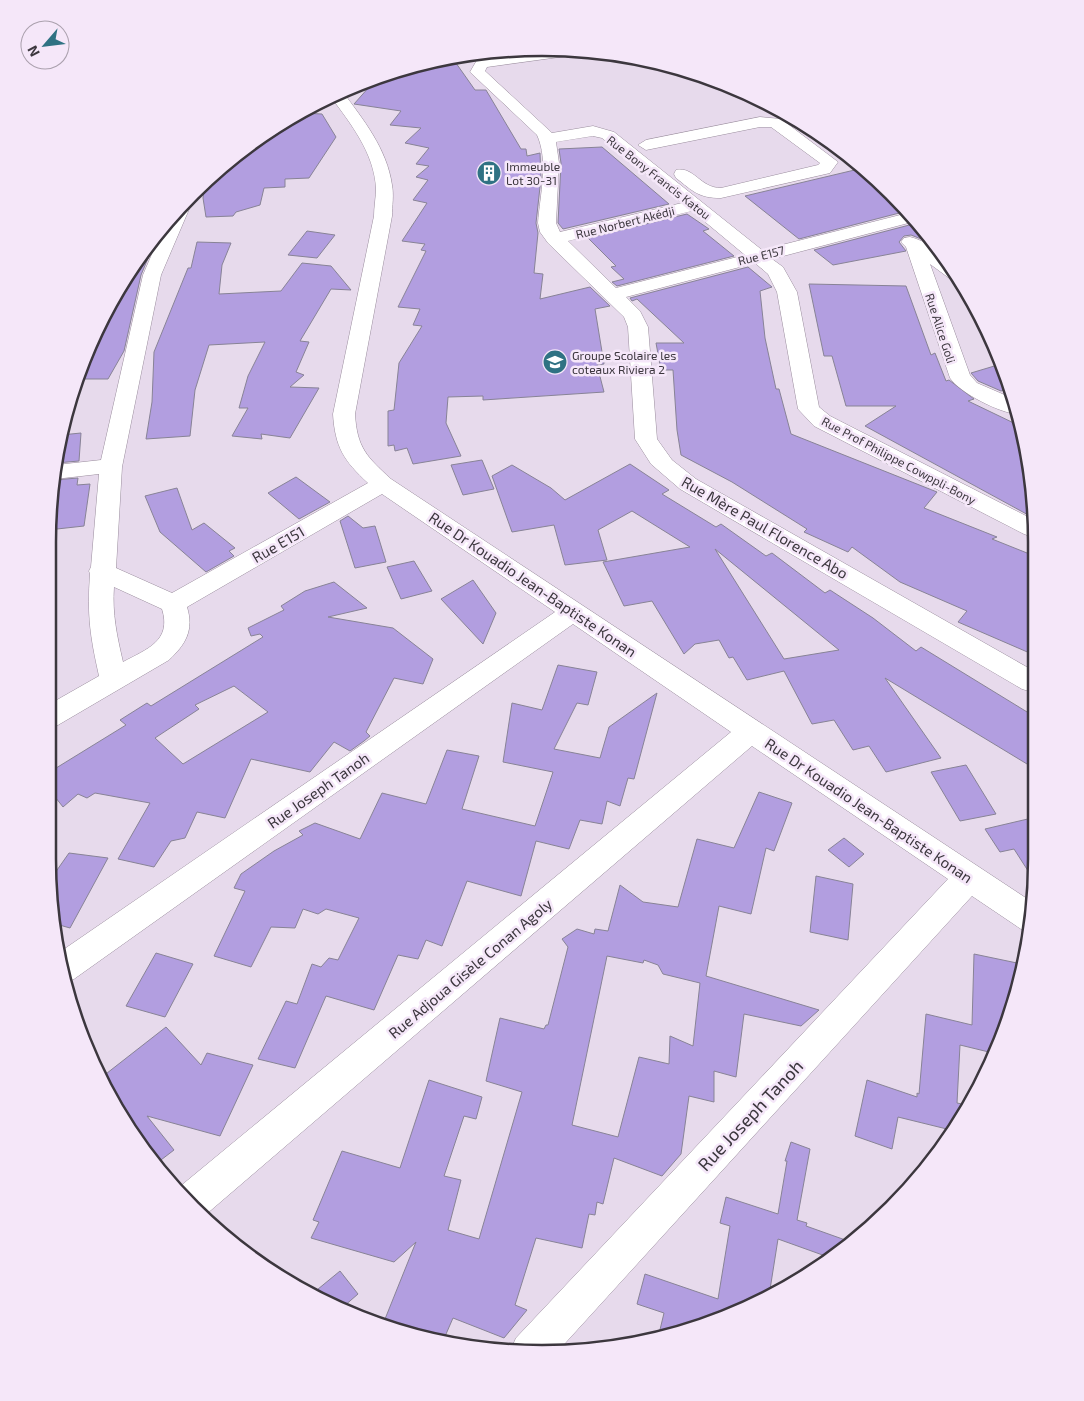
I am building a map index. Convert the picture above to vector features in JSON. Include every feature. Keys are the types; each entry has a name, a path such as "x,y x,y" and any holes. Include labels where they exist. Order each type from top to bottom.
{"street":[{"path":"534,56 482,63 477,72 544,133 548,139"},
{"name":"Rue Dr Kouadio Jean-Baptiste Konan","path":"340,100 361,128 377,158 384,185 383,216 344,414 345,436 352,454 383,484 1025,914"},
{"path":"600,132 624,128 706,193 721,193 824,169 830,162 775,122 760,122 646,145"},
{"name":"Rue Bony Francis Katou","path":"548,139 585,132 600,132 608,135 759,256"},
{"name":"Rue Mère Paul Florence Abo","path":"548,139 550,152 547,223 549,232 633,315 638,327 646,439 651,451 660,463 688,484 1028,680"},
{"name":"Rue Norbert Akédji","path":"554,239 696,205"},
{"name":"Rue E157","path":"611,295 904,219"},
{"path":"884,224 939,262"},
{"path":"114,680 100,608 101,571 111,466 152,275 172,228"},
{"name":"Rue Alice Goli","path":"914,245 960,378 970,387 1007,404"},
{"name":"Rue Prof Philippe Cowppli-Bony","path":"759,256 776,271 787,292 806,400 814,415 838,431 1028,528"},
{"path":"61,471 111,466"},
{"name":"Rue E151","path":"173,604 383,484"},
{"path":"56,713 160,653 174,640 178,624 173,604 101,571"},
{"name":"Rue Joseph Tanoh","path":"68,965 574,611"},
{"name":"Rue Adjoua Gisèle Conan Agoly","path":"196,1198 752,731"},
{"name":"Rue Joseph Tanoh","path":"537,1345 970,877"}],"building":[{"path":"457,64 475,90 486,90 521,149 526,149 527,156 540,153 541,178 536,223 538,233 534,273 543,274 540,299 590,287 610,306 595,309 604,364 597,365 604,392 483,400 483,396 448,397 446,423 461,456 413,464 407,448 395,451 394,445 388,446 388,411 394,410 399,363 422,326 413,325 420,309 398,307 426,251 421,250 425,244 402,241 427,203 413,200 428,180 416,177 429,166 416,164 429,148 405,143 421,128 390,125 401,111 354,104 368,89 416,73"},
{"path":"313,114 322,114 336,137 309,178 285,179 285,187 264,188 260,205 236,212 233,216 206,217 203,195 222,177 246,157 272,138"},
{"path":"602,147 669,204 563,229 558,223 561,163 559,149"},
{"path":"854,170 899,213 799,239 745,196"},
{"path":"687,214 709,229 703,231 734,256 617,286 612,282 624,279 611,267 616,266 588,238"},
{"path":"909,225 921,239 911,235 904,236 899,242 906,251 833,265 814,250"},
{"path":"307,231 335,235 317,258 288,255"},
{"path":"197,242 231,243 222,265 219,294 281,291 302,263 331,266 351,290 331,289 300,341 309,342 296,372 304,375 290,387 319,388 290,438 261,434 262,439 232,436 248,408 239,408 248,376 265,342 209,345 195,390 190,436 146,439 152,402 154,352 188,268 191,268"},
{"path":"148,258 141,275 124,351 108,379 85,379 106,327 121,299"},
{"path":"748,267 772,287 760,291 765,338 776,389 779,389 791,434 937,492 924,508 997,537 992,539 1028,553 1028,652 958,622 967,611 900,582 852,547 848,552 804,532 807,529 732,482 681,455 677,430 673,370 661,370 656,343 684,343 637,299 632,301 630,298"},
{"path":"809,284 906,286 931,355 935,353 946,381 949,380 974,399 968,401 1012,422 1024,479 1027,514 865,426 896,406 846,406 832,356 824,356"},
{"path":"995,366 1003,390 978,381 971,373"},
{"path":"81,433 79,461 63,462 66,447 69,434"},
{"path":"482,460 494,489 463,495 451,465"},
{"path":"630,464 669,490 662,494 716,527 721,524 766,556 772,553 825,593 830,590 873,618 916,651 921,647 1028,713 1028,765 885,678 941,758 886,772 869,746 853,750 834,720 812,724 784,671 747,680 733,657 729,658 719,640 695,644 684,654 652,601 624,606 603,562 690,547 632,511 598,530 607,560 565,565 554,525 512,532 492,476 512,465 551,488 565,500","holes":["715,549 839,650 784,659"]},
{"path":"296,477 330,502 299,519 268,493"},
{"path":"78,478 77,485 90,484 84,526 56,529 60,480"},
{"path":"177,488 192,530 204,523 235,548 229,551 234,556 206,572 160,532 145,496"},
{"path":"348,516 363,528 375,526 386,562 355,568 340,521"},
{"path":"414,561 432,591 401,599 387,567"},
{"path":"473,580 496,613 483,644 441,599"},
{"path":"334,582 367,608 328,617 393,628 433,659 423,684 394,678 366,732 370,736 350,751 334,742 310,772 251,759 225,818 197,812 185,838 171,841 154,867 118,859 150,803 95,793 87,798 78,794 63,807 56,798 56,768 126,725 120,720 147,703 151,706 263,637 260,634 251,636 248,628 284,610 281,606 305,591","holes":["234,686 268,712 183,764 155,738 199,709 195,705"]},
{"path":"558,665 597,672 588,705 577,703 554,749 600,758 609,727 657,693 634,779 628,778 620,806 607,801 602,824 580,820 569,849 536,841 521,896 467,881 442,946 426,940 418,959 398,955 374,1010 326,996 295,1068 258,1059 286,1001 297,1004 312,964 321,967 329,958 338,960 359,918 326,909 318,914 303,909 295,928 271,927 251,967 214,956 245,891 234,888 241,874 274,851 303,835 299,831 315,823 360,839 382,793 426,804 447,750 479,756 462,809 535,826 553,772 503,762 512,703 542,710"},
{"path":"966,765 996,814 960,821 931,772"},
{"path":"759,792 792,803 774,851 766,848 751,914 719,906 706,976 819,1010 801,1026 744,1014 736,1077 714,1071 714,1102 689,1096 681,1154 662,1176 614,1158 603,1204 597,1202 595,1215 589,1214 582,1248 536,1238 515,1305 527,1310 504,1338 453,1318 446,1335 385,1319 416,1242 394,1262 311,1238 319,1222 313,1220 342,1151 400,1168 429,1080 482,1097 476,1119 464,1116 444,1176 461,1180 448,1230 479,1239 522,1092 486,1081 500,1018 544,1029 548,1025 568,947 562,939 577,929 594,934 595,929 608,931 620,885 643,902 678,907 697,839 734,848","holes":["607,956 643,963 644,960 658,965 663,974 700,983 693,1046 670,1036 669,1064 639,1057 618,1137 572,1125"]},
{"path":"1028,819 1028,870 1014,849 1000,852 985,829"},
{"path":"844,838 864,854 849,867 828,850"},
{"path":"69,853 108,858 70,928 61,925 56,871"},
{"path":"816,876 853,884 848,940 810,932"},
{"path":"156,953 193,964 165,1017 126,1006"},
{"path":"974,954 1016,963 1002,1015 988,1052 960,1045 957,1103 962,1104 946,1129 898,1117 892,1149 855,1136 867,1080 917,1097 917,1093 919,1094 926,1014 972,1025"},
{"path":"166,1027 201,1065 207,1053 253,1065 220,1136 147,1116 174,1150 161,1160 138,1129 106,1074"},
{"path":"791,1142 810,1149 797,1220 807,1223 806,1226 844,1239 823,1255 778,1239 770,1288 728,1308 660,1330 664,1313 637,1304 645,1274 718,1299 730,1226 720,1223 726,1197 778,1214 787,1161 785,1161"},
{"path":"340,1271 358,1294 347,1304 317,1290"}],"place":[{"name":"Immeuble Lot 30-31","path":"489,173"},
{"name":"Groupe Scolaire les coteaux Riviera 2","path":"555,362"}]}
